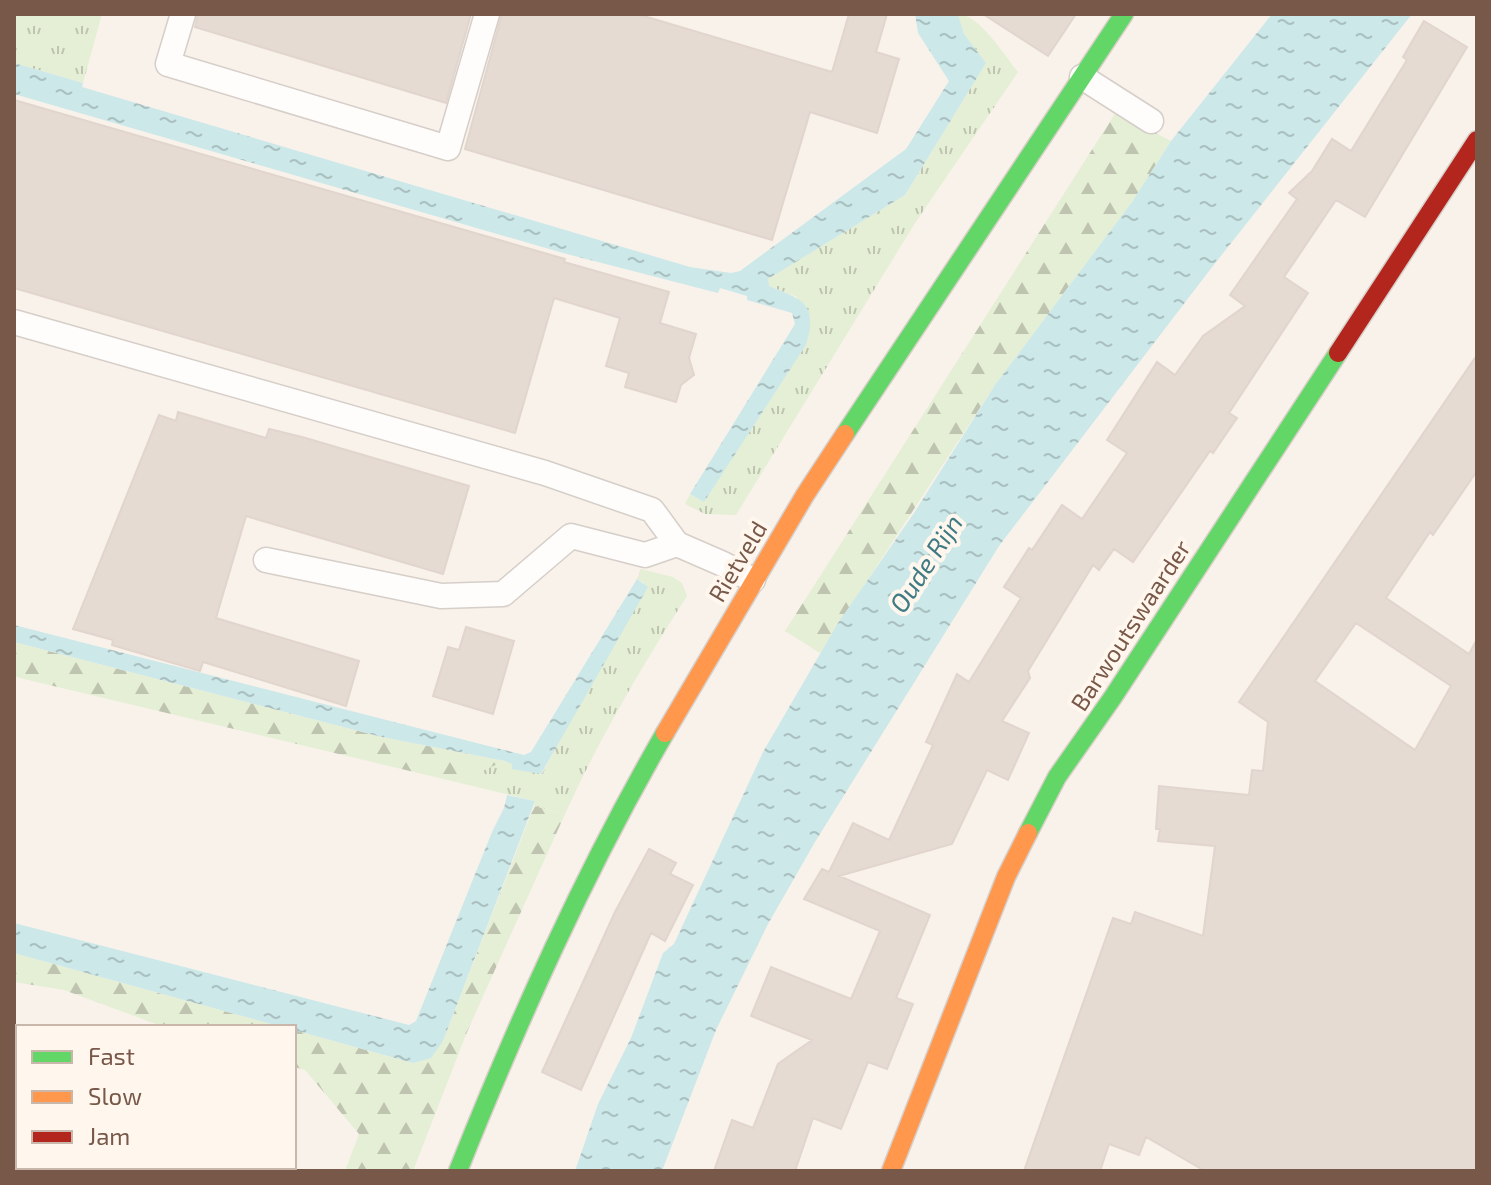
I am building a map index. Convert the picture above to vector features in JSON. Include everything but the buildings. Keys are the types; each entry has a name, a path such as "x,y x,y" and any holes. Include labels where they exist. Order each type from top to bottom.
{"main road":[{"name":"Rietveld","path":"458,1171 508,1045 621,809 805,495 1124,14"},
{"name":"Barwoutswaarder","path":"891,1171 1006,877 1057,777 1113,697 1477,140"}],"lane":[{"path":"183,14 168,64 448,148 487,14"},
{"path":"1082,77 1151,121"},
{"path":"14,322 545,473 652,510 677,544 753,580"},
{"path":"266,560 441,596 503,594 571,536 645,555 677,544"}],"green space":[{"path":"14,14 102,14 83,83 14,63"},
{"path":"958,14 983,28 1018,72 915,223 736,515 705,514 685,504 690,494 704,501 806,345 797,297 769,286 768,279 905,195 986,63 964,34"},
{"path":"1116,112 1171,141 1132,202 995,385 820,653 785,631"},
{"path":"641,569 673,577 682,583 687,596 622,703 565,814 534,806 535,801 456,782 505,761 542,774 644,583 637,579"},
{"path":"14,642 382,737 505,761 456,782 24,679 14,676"},
{"path":"534,806 565,814 467,1032 413,1171 345,1171 359,1134 305,1070 296,1068 296,1031 413,1063 443,1041"},
{"path":"14,953 275,1025 159,1025 64,990 14,982"}],"water":[{"path":"915,14 958,14 964,34 986,63 905,195 768,279 769,286 805,305 810,320 806,345 704,502 690,494 795,324 792,313 747,300 747,296 720,288 718,293 563,253 14,94 14,63 83,83 82,87 690,267 731,273 740,271 906,149 949,81 918,33"},
{"name":"Oude Rijn","path":"1272,14 1412,14 1209,271 999,546 815,842 768,924 716,1030 662,1171 575,1171 598,1104 631,1038 663,953 674,944 763,752 838,623 914,513 995,385 1132,202 1171,141"},
{"path":"637,579 648,587 541,774 512,769 512,764 505,761 382,737 14,642 14,625 524,755 531,752"},
{"path":"507,795 535,801 443,1041 431,1058 413,1063 296,1031 296,1025 275,1025 14,953 14,923 409,1025 416,1021"}],"traffic: fast":[{"path":"845,434 1124,14"},
{"path":"1028,833 1057,777 1113,697 1338,353"},
{"path":"458,1171 554,948 607,839 665,733"}],"traffic: slow":[{"path":"665,733 805,495 845,434"},
{"path":"891,1171 1006,877 1028,833"}],"traffic: jam":[{"path":"1338,353 1477,140"}]}
